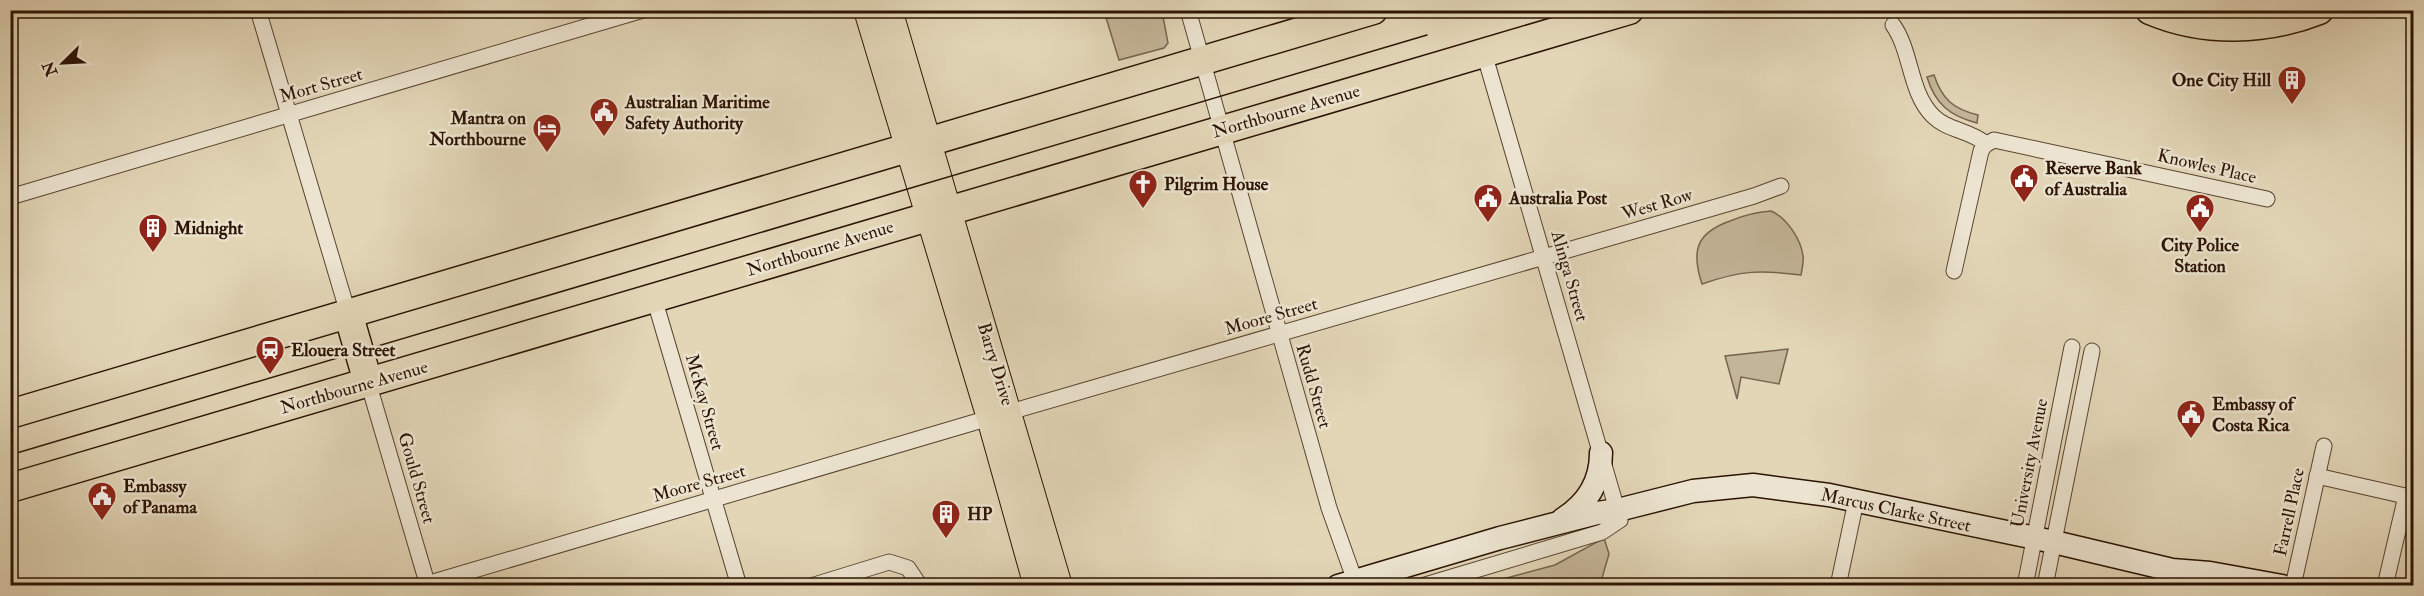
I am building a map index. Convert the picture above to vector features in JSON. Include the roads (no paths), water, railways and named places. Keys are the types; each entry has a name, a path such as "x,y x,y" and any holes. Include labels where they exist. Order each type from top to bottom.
{"highway":[{"path":"10,414 1373,10"},
{"name":"Northbourne Avenue","path":"10,488 1629,10"},
{"path":"2150,10 2199,24 2244,26 2285,21 2319,10"},
{"path":"348,313 368,382"}],"main road":[{"path":"866,10 917,146"},
{"path":"890,10 917,146"},
{"name":"Barry Drive","path":"917,146 1000,415 1060,585"},
{"name":"Barry Drive","path":"1000,415 1036,585"}],"street":[{"path":"258,10 348,313"},
{"name":"Mort Street","path":"10,197 643,10"},
{"name":"Rudd Street","path":"1188,10 1350,584"},
{"path":"1893,25 1902,40 1919,94 1928,111 1944,125 1974,135 1986,144 1980,154 1954,271"},
{"name":"Alinga Street","path":"1484,53 1618,510"},
{"name":"Knowles Place","path":"1986,144 2000,140 2267,199"},
{"name":"West Row","path":"1544,257 1781,186"},
{"name":"Moore Street","path":"425,585 1544,257"},
{"name":"McKay Street","path":"654,298 739,585"},
{"name":"University Avenue","path":"2045,585 2044,540 2072,347"},
{"name":"University Avenue","path":"2025,585 2044,540 2092,351"},
{"name":"Gould Street","path":"368,382 425,585"},
{"name":"Farrell Place","path":"2293,585 2324,446"},
{"path":"1548,526 1573,512 1596,484 1601,465 1601,453"},
{"path":"2317,476 2410,497 2385,585"},
{"name":"Marcus Clarke Street","path":"1350,584 1500,538 1597,513 1693,491 1730,486 1774,486 2044,540 2172,570 2210,585"},
{"path":"1838,585 1856,501"},
{"path":"1422,585 1602,532 1620,520 1618,510"},
{"name":"Marcus Clarke Street","path":"1385,585 1599,522 1618,510"},
{"path":"811,585 889,562 908,568 920,585"},
{"name":"Marcus Clarke Street","path":"2172,570 2210,573 2282,585"}],"tram line":[{"path":"10,455 1427,35"}],"place":[{"name":"One City Hill","path":"2292,106"},
{"name":"Australian Maritime Safety Authority","path":"604,138"},
{"name":"Mantra on Northbourne","path":"547,154"},
{"name":"Reserve Bank of Australia","path":"2024,204"},
{"name":"Pilgrim House","path":"1143,210"},
{"name":"Australia Post","path":"1488,224"},
{"name":"City Police Station","path":"2200,234"},
{"name":"Midnight","path":"153,254"},
{"name":"Elouera Street","path":"270,376"},
{"name":"Embassy of Costa Rica","path":"2191,440"},
{"name":"Embassy of Panama","path":"102,522"},
{"name":"HP","path":"946,540"}]}
